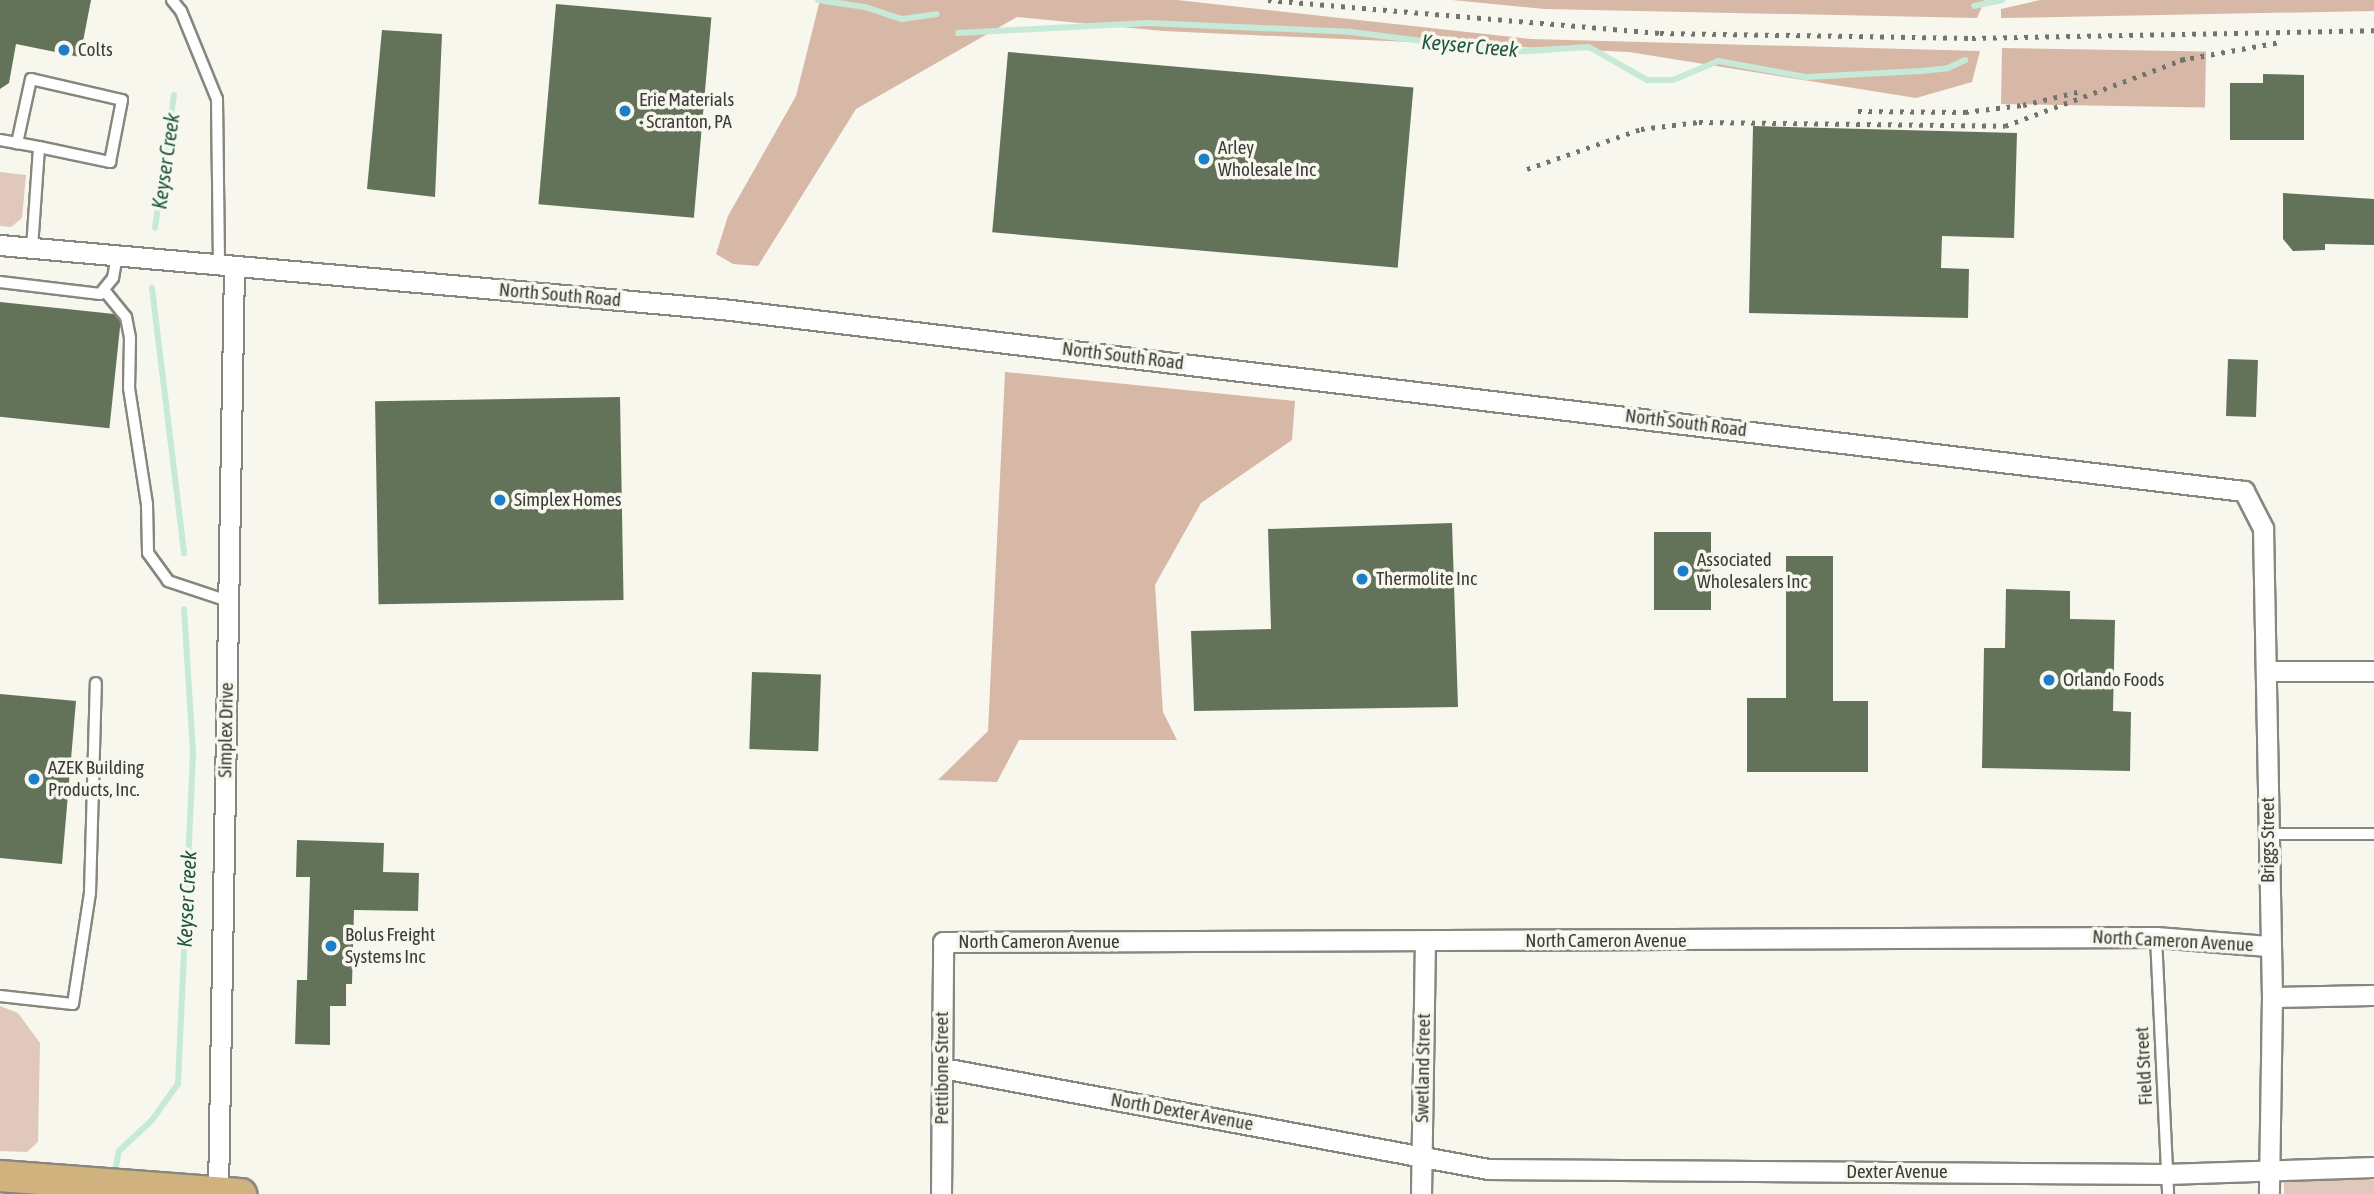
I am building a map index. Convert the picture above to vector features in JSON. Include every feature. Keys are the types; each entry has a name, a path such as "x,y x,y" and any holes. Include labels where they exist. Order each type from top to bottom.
{"main road":[{"path":"0,1176 124,1190 229,1193"}],"street":[{"name":"North South Road","path":"0,245 722,309 2244,491"},
{"name":"Simplex Drive","path":"227,267 229,1193"},
{"name":"Briggs Street","path":"2244,491 2263,528 2272,998 2269,1194"},
{"path":"2267,671 2374,671"},
{"name":"North Cameron Avenue","path":"943,942 1425,943 2156,937 2269,946"},
{"name":"Pettibone Street","path":"942,1194 943,942"},
{"name":"Swetland Street","path":"1421,1194 1425,943"},
{"path":"2272,998 2374,995"},
{"name":"North Dexter Avenue","path":"943,1068 1421,1155"},
{"name":"Dexter Avenue","path":"1421,1155 1488,1169 2166,1174 2374,1167"}],"lane":[{"path":"172,0 181,11 217,99 227,267"},
{"path":"0,140 110,162 122,100 31,79 17,143"},
{"path":"32,248 39,147"},
{"path":"0,282 100,294 113,278 117,257"},
{"path":"104,290 125,317 130,338 129,388 146,504 148,554 168,581 229,601"},
{"path":"0,996 73,1004 90,893 96,684"},
{"path":"2268,834 2374,834"},
{"name":"Field Street","path":"2156,937 2168,1194"}],"shaded area":[{"path":"820,0 1177,0 1531,39 1980,51 1972,82 1916,98 1629,52 1163,31 1017,17 856,109 758,266 733,264 716,254 728,216 796,96"},
{"path":"1452,0 1985,0 1977,18 1544,9"},
{"path":"2040,0 2374,0 2374,11 2001,18 2001,9"},
{"path":"2002,48 2206,52 2205,108 2001,104"},
{"path":"0,172 26,175 22,218 11,227 0,226"},
{"path":"1005,372 1295,401 1292,440 1201,503 1155,585 1163,712 1177,740 1019,740 997,782 938,780 988,731"},
{"path":"0,1006 18,1013 40,1043 38,1142 27,1152 0,1151"},
{"path":"2284,1180 2374,1180 2374,1194 2284,1194"}],"building":[{"name":"Colts","path":"0,0 91,0 80,57 16,44 9,83 0,89"},
{"name":"Erie Materials - Scranton, PA","path":"556,4 711,18 694,218 538,204"},
{"path":"382,30 442,34 435,197 367,189"},
{"name":"Arley Wholesale Inc","path":"1008,52 1413,87 1398,268 992,232"},
{"path":"2263,74 2304,75 2304,140 2230,140 2230,83 2263,83"},
{"path":"1753,126 2017,133 2014,238 1942,236 1941,268 1969,269 1968,318 1749,313"},
{"path":"2283,193 2374,199 2374,245 2325,244 2325,250 2293,251 2283,239"},
{"path":"0,302 121,315 109,428 0,417"},
{"path":"2228,359 2258,360 2256,417 2226,416"},
{"name":"Simplex Homes","path":"620,397 624,600 379,604 375,401"},
{"name":"Thermolite Inc","path":"1452,523 1458,707 1194,711 1191,631 1271,629 1268,529"},
{"name":"Associated Wholesalers Inc","path":"1654,532 1711,532 1711,610 1654,610"},
{"path":"1786,556 1833,556 1833,701 1868,701 1868,772 1747,772 1747,698 1786,698"},
{"name":"Orlando Foods","path":"2006,589 2070,591 2070,619 2115,620 2113,711 2131,712 2130,771 1982,768 1984,648 2005,648"},
{"path":"752,672 821,674 818,751 749,749"},
{"name":"AZEK Building Products, Inc.","path":"0,694 76,701 62,864 0,858"},
{"name":"Bolus Freight Systems Inc","path":"297,840 384,843 383,872 419,873 418,911 354,910 352,984 346,984 346,1006 330,1006 330,1045 295,1044 297,980 307,980 310,877 296,877"}],"waterway":[{"name":"Keyser Creek","path":"818,0 865,7 902,19 937,14"},
{"name":"Keyser Creek","path":"1974,6 2002,0"},
{"name":"Keyser Creek","path":"958,33 1148,23 1351,32 1510,52 1589,47 1647,80 1673,80 1718,61 1806,77 1921,71 1948,68 1965,60"},
{"name":"Keyser Creek","path":"155,228 174,95"},
{"name":"Keyser Creek","path":"152,288 184,553"},
{"name":"Keyser Creek","path":"116,1166 119,1151 152,1120 178,1084 193,752 184,609"}],"railway":[{"path":"1268,0 1660,33 1972,38 2374,30"},
{"path":"2180,60 2280,42"},
{"path":"1527,169 1641,129 1699,122 2005,126 2187,58"},
{"path":"1858,111 1965,112 2023,105 2077,92"}],"place":[{"name":"Colts","path":"64,50"},
{"name":"Erie Materials - Scranton, PA","path":"625,111"},
{"name":"Arley Wholesale Inc","path":"1204,159"},
{"name":"Simplex Homes","path":"500,500"},
{"name":"Associated Wholesalers Inc","path":"1683,571"},
{"name":"Thermolite Inc","path":"1362,579"},
{"name":"Orlando Foods","path":"2049,680"},
{"name":"AZEK Building Products, Inc.","path":"34,779"},
{"name":"Bolus Freight Systems Inc","path":"331,946"}]}
